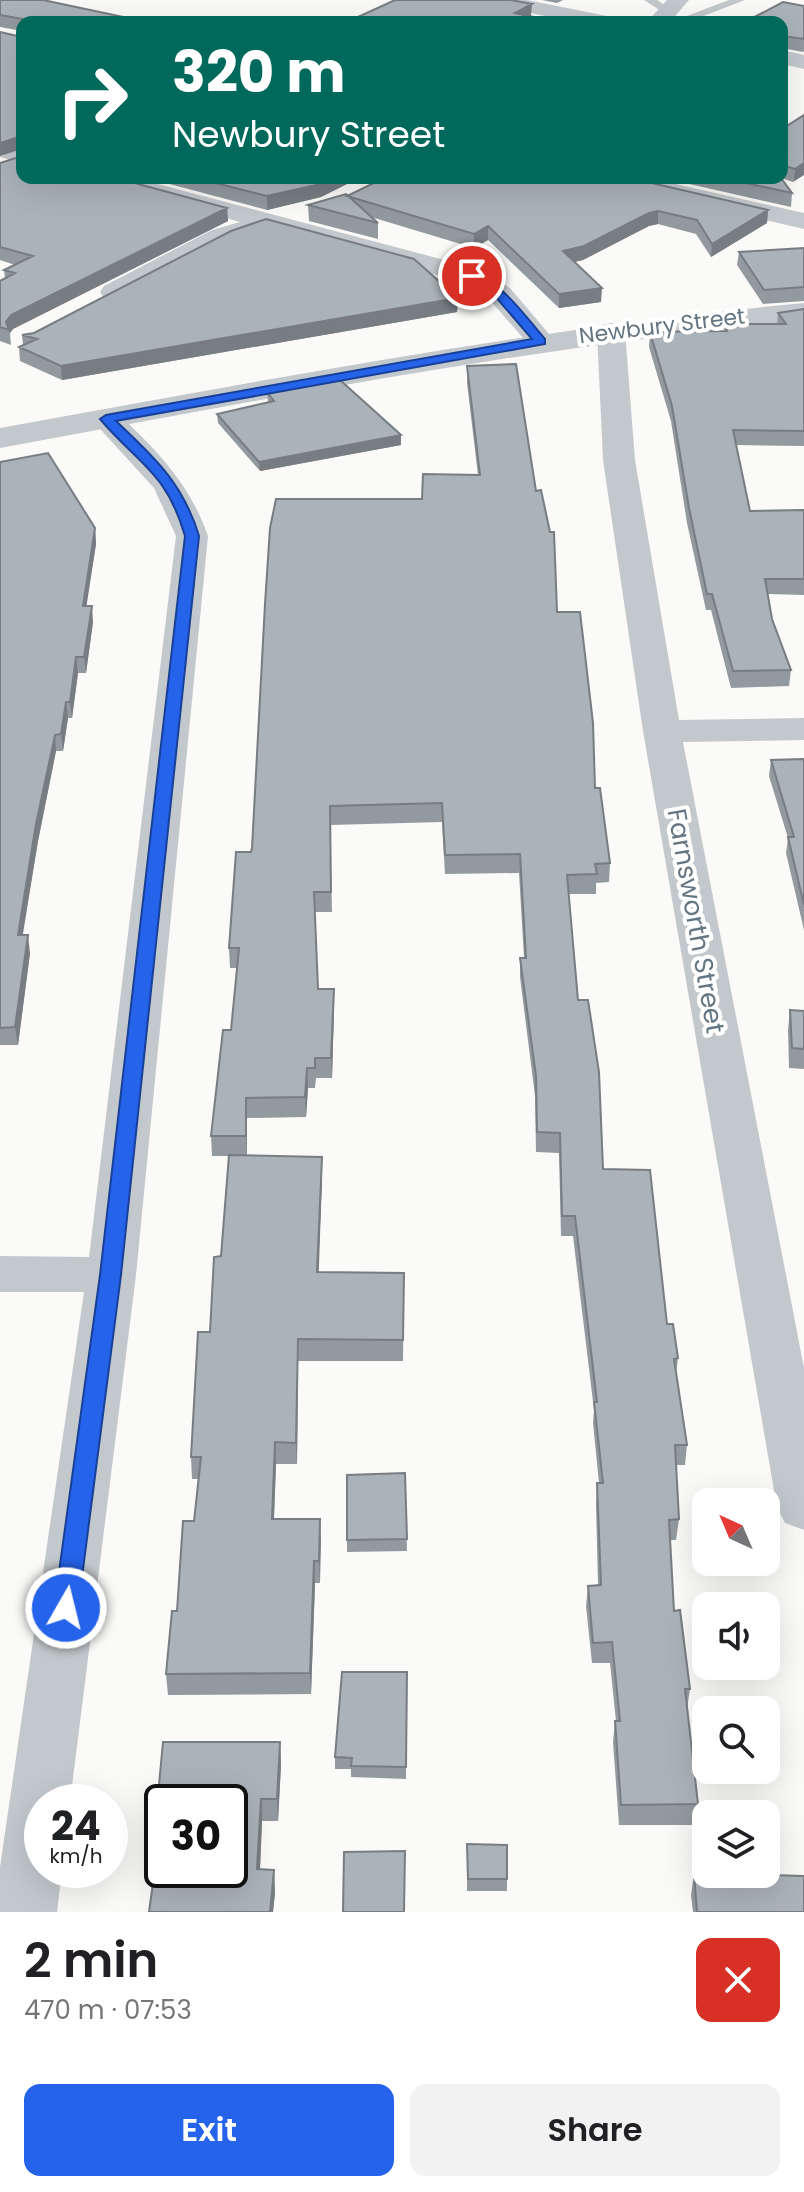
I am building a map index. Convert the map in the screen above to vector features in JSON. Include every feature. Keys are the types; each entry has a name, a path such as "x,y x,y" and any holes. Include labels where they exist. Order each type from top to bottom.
{"street":[{"path":"496,0 575,16"},
{"path":"130,184 472,276 500,294 541,341"},
{"path":"642,184 804,221"},
{"path":"94,302 221,236 270,220 319,209"},
{"name":"Newbury Street","path":"0,438 541,341 689,321 804,312"},
{"name":"Farnsworth Street","path":"611,331 619,460 662,731 804,1508"},
{"path":"25,1912 111,1275 192,536 183,506 159,468 106,419"},
{"path":"662,731 804,729"},
{"path":"0,1274 111,1275"}],"lane":[{"path":"666,11 740,0"}],"building":[{"path":"0,0 43,0 119,16 16,18 0,15"},
{"path":"395,0 511,0 532,4 515,13 529,16 360,16"},
{"path":"783,2 804,6 804,39 788,37 788,16 756,16"},
{"path":"0,32 16,36 16,138 0,143"},
{"path":"804,115 804,163 795,169 788,167 788,125"},
{"path":"16,158 16,184 138,184 227,208 11,315 6,322 9,330 0,327 0,281 15,273 4,270 33,256 0,247 0,163"},
{"path":"220,184 321,184 267,196"},
{"path":"372,184 656,184 768,210 712,244 697,220 658,211 649,213 584,246 563,251 602,288 559,294 488,226 474,234 347,196"},
{"path":"751,184 785,184 792,193"},
{"path":"346,194 378,223 308,205"},
{"path":"266,219 414,259 458,298 61,366 19,347 37,339 22,335 34,333 231,231"},
{"path":"804,248 804,287 764,290 739,252"},
{"path":"804,309 804,431 733,430 750,511 804,510 804,579 765,579 772,619 791,670 733,671 712,594 707,594 672,406 650,332 727,331 725,324 786,324 778,313"},
{"path":"516,364 536,491 541,490 550,532 554,532 557,612 580,612 593,723 595,788 600,788 610,863 595,864 597,874 567,875 578,1000 588,1000 599,1072 603,1169 650,1170 667,1324 673,1324 678,1358 674,1359 687,1445 675,1445 679,1519 669,1520 674,1611 680,1610 690,1689 685,1689 692,1751 692,1784 696,1784 698,1800 692,1800 692,1804 621,1805 615,1721 620,1721 612,1642 593,1643 588,1586 601,1585 597,1483 603,1483 594,1402 597,1402 575,1216 562,1216 560,1133 537,1132 536,1076 520,958 526,958 520,854 445,855 442,803 330,806 331,892 314,892 318,989 334,989 331,1058 315,1058 315,1068 307,1068 305,1097 246,1098 246,1136 211,1136 223,1030 231,1030 239,948 229,948 236,852 251,852 252,848 270,528 276,499 422,499 423,474 480,475 467,366"},
{"path":"340,380 401,435 259,462 217,414 274,401 267,392"},
{"path":"48,453 95,528 83,606 92,606 84,657 76,657 70,702 66,702 61,734 55,735 36,824 18,935 28,935 15,1027 0,1028 0,462"},
{"path":"804,759 804,905 788,837 794,837 771,760"},
{"path":"790,1010 804,1011 804,1049 792,1048"},
{"path":"229,1155 322,1157 317,1272 404,1273 403,1340 298,1339 296,1443 275,1442 272,1519 320,1519 319,1561 314,1561 310,1673 166,1674 172,1611 177,1611 183,1521 194,1521 201,1457 191,1457 198,1332 210,1332 214,1257 221,1256"},
{"path":"405,1473 407,1539 347,1540 347,1475"},
{"path":"342,1672 407,1672 406,1767 351,1766 352,1758 335,1757"},
{"path":"163,1742 280,1742 277,1799 261,1799 257,1869 274,1870 270,1912 149,1912 152,1888 248,1888 248,1784 159,1784"},
{"path":"467,1844 507,1845 507,1879 468,1879"},
{"path":"405,1851 404,1912 343,1912 344,1852"},
{"path":"780,1875 804,1876 804,1912 697,1912 695,1888 780,1888"}],"route":[{"path":"66,1608 111,1275 192,536 183,506 159,468 106,419 541,341 500,294 472,276"}]}
